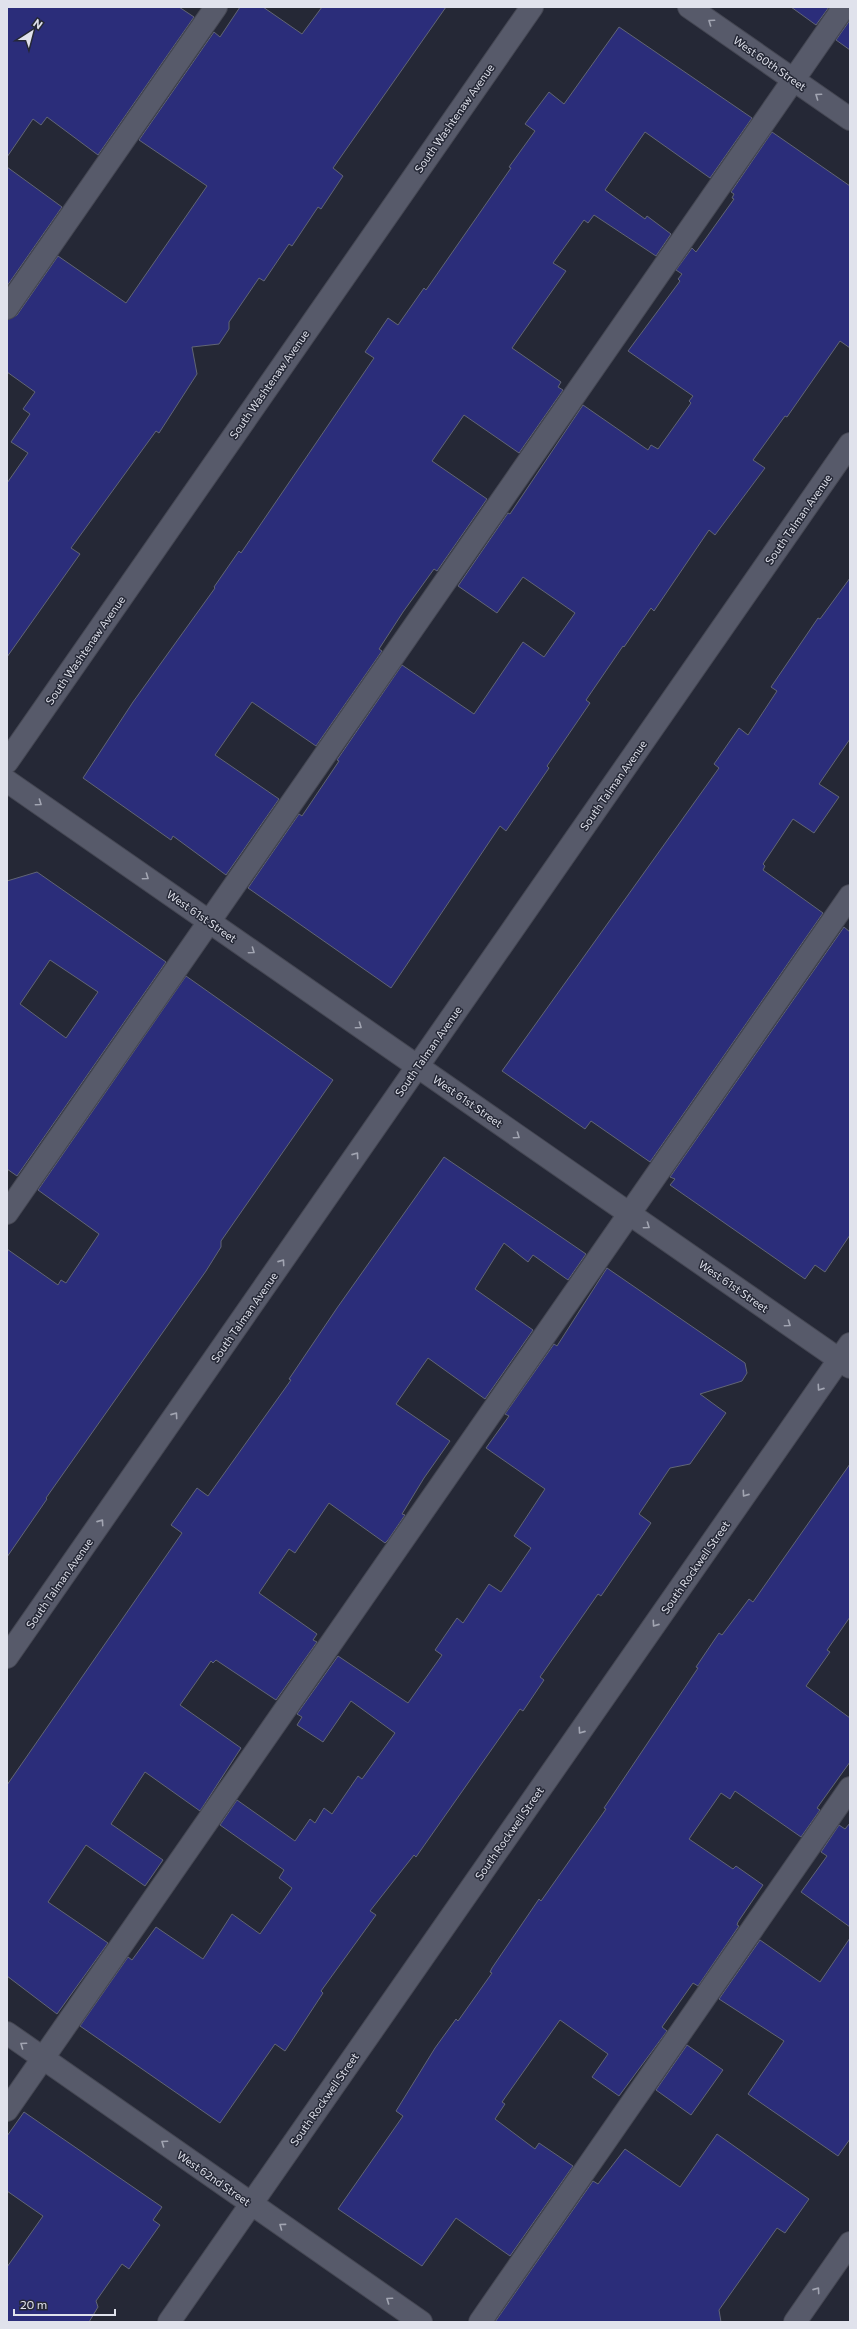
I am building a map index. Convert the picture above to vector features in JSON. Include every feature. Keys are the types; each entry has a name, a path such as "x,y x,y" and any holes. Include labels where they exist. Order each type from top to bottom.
{"street":[{"path":"7,308 216,7"},
{"name":"South Washtenaw Avenue","path":"7,762 532,7"},
{"name":"West 60th Street","path":"689,7 850,118"},
{"path":"7,1213 844,7"},
{"name":"South Talman Avenue","path":"7,1657 850,444"},
{"name":"West 61st Street","path":"7,781 630,1214 847,1357"},
{"path":"7,2110 850,896"},
{"name":"South Rockwell Street","path":"169,2322 847,1357"},
{"path":"480,2322 850,1788"},
{"name":"West 62nd Street","path":"7,2033 421,2322"},
{"path":"795,2322 850,2243"}],"building":[{"path":"7,7 179,7 194,17 98,155 47,117 41,125 33,119 7,157"},
{"path":"240,7 263,7 302,34 322,7 446,7 333,168 343,176 321,209 318,207 292,246 289,244 264,281 259,278 229,322 229,329 219,344 192,347 197,374 159,433 156,431 71,548 80,554 7,657 7,483 28,453 11,442 30,414 23,409 35,392 7,372 7,320 17,315 58,256 126,303 207,186 139,140 214,32 220,37"},
{"path":"791,7 829,7 816,25"},
{"path":"850,20 850,50 836,40"},
{"path":"619,27 752,118 710,178 645,132 605,190 645,219 647,216 671,234 656,256 594,215 588,223 584,220 553,263 566,271 512,348 561,382 558,387 563,390 519,453 464,415 432,461 487,499 437,571 434,569 403,612 379,649 382,651 316,746 252,702 215,755 279,799 226,875 173,836 171,840 83,778 133,702 215,588 214,587 239,551 241,553 374,358 365,352 388,318 398,325 424,288 426,290 511,168 509,167 535,131 525,124 549,92 564,104"},
{"path":"772,132 850,186 850,348 840,341 787,417 785,416 753,460 765,468 715,535 709,530 654,611 651,608 624,647 623,646 586,700 590,703 547,766 549,768 506,831 500,826 391,988 248,888 299,814 302,816 339,761 337,760 402,665 474,714 523,642 544,657 575,613 523,577 497,613 458,586 508,513 510,514 583,405 648,450 651,445 658,449 691,403 689,401 693,396 628,351 680,281 678,279 682,274 676,270 692,248 696,252 734,199 732,198 734,194 731,192"},
{"path":"7,167 62,207 7,286"},
{"path":"850,578 850,739 819,784 839,797 814,833 793,819 763,864 765,866 763,870 823,913 650,1162 591,1121 585,1129 502,1071 719,768 714,764 739,728 748,735 777,691 771,687 818,618 820,619"},
{"path":"37,872 166,962 17,1176 7,1169 7,881","holes":["50,960 98,992 66,1038 20,1004"]},
{"path":"844,927 850,932 850,1235 825,1272 815,1265 805,1279 670,1185 675,1179 670,1177"},
{"path":"186,976 333,1080 221,1241 221,1247 206,1271 46,1498 47,1499 7,1557 7,1249 58,1285 61,1280 66,1283 99,1234 38,1190"},
{"path":"444,1157 586,1254 568,1280 533,1255 528,1262 504,1243 475,1289 533,1330 485,1399 428,1358 396,1404 450,1441 424,1478 402,1514 405,1515 388,1540 385,1543 329,1503 295,1553 289,1549 259,1593 317,1634 313,1640 317,1642 276,1700 216,1660 213,1663 211,1661 180,1705 241,1748 200,1811 145,1772 111,1824 163,1860 145,1886 86,1845 48,1902 108,1943 57,2014 7,1976 7,1785 182,1533 171,1525 197,1488 208,1496 291,1380 289,1379 337,1308"},
{"path":"607,1268 745,1363 747,1373 742,1381 700,1394 726,1413 690,1464 670,1468 639,1514 651,1523 601,1596 598,1594 540,1677 544,1680 523,1711 520,1709 416,1857 414,1855 370,1911 376,1915 321,1991 323,1993 285,2051 275,2044 220,2123 80,2026 128,1957 132,1960 156,1927 203,1959 232,1914 260,1934 292,1888 279,1878 284,1870 220,1825 237,1800 295,1841 310,1819 315,1823 324,1808 332,1814 358,1776 362,1779 395,1733 351,1701 323,1742 297,1725 302,1717 297,1714 338,1656 408,1703 442,1655 435,1650 457,1618 463,1623 489,1584 501,1592 531,1548 514,1536 545,1489 486,1448 509,1416 505,1414 554,1344 557,1346"},
{"path":"850,1464 850,1617 827,1650 830,1652 806,1686 850,1718 850,1762 817,1808 820,1810 801,1837 735,1791 730,1799 721,1793 689,1839 733,1869 736,1866 763,1885 738,1922 737,1925 739,1926 698,1986 693,1983 662,2027 667,2031 619,2096 592,2077 608,2054 560,2020 502,2102 505,2104 495,2119 535,2149 539,2143 573,2166 510,2256 456,2218 422,2266 338,2209 403,2116 396,2111 435,2048 456,2019 458,2021 492,1973 490,1972 492,1968 539,1899 541,1901 606,1809 604,1808 698,1668 696,1667 719,1633 722,1635 749,1599 753,1602"},
{"path":"850,1823 850,1927 801,1892 827,1856 821,1852 839,1825 845,1829"},
{"path":"850,1938 850,2139 838,2156 748,2094 784,2041 719,1999 760,1940 820,1982"},
{"path":"687,2045 723,2070 691,2115 656,2090"},
{"path":"24,2112 162,2207 153,2220 160,2225 129,2269 122,2264 96,2301 98,2307 89,2322 7,2322 7,2267 43,2216 7,2191 7,2136"},
{"path":"717,2134 809,2199 785,2233 777,2228 719,2310 721,2322 495,2322 593,2181 598,2184 625,2149 680,2187"}]}
